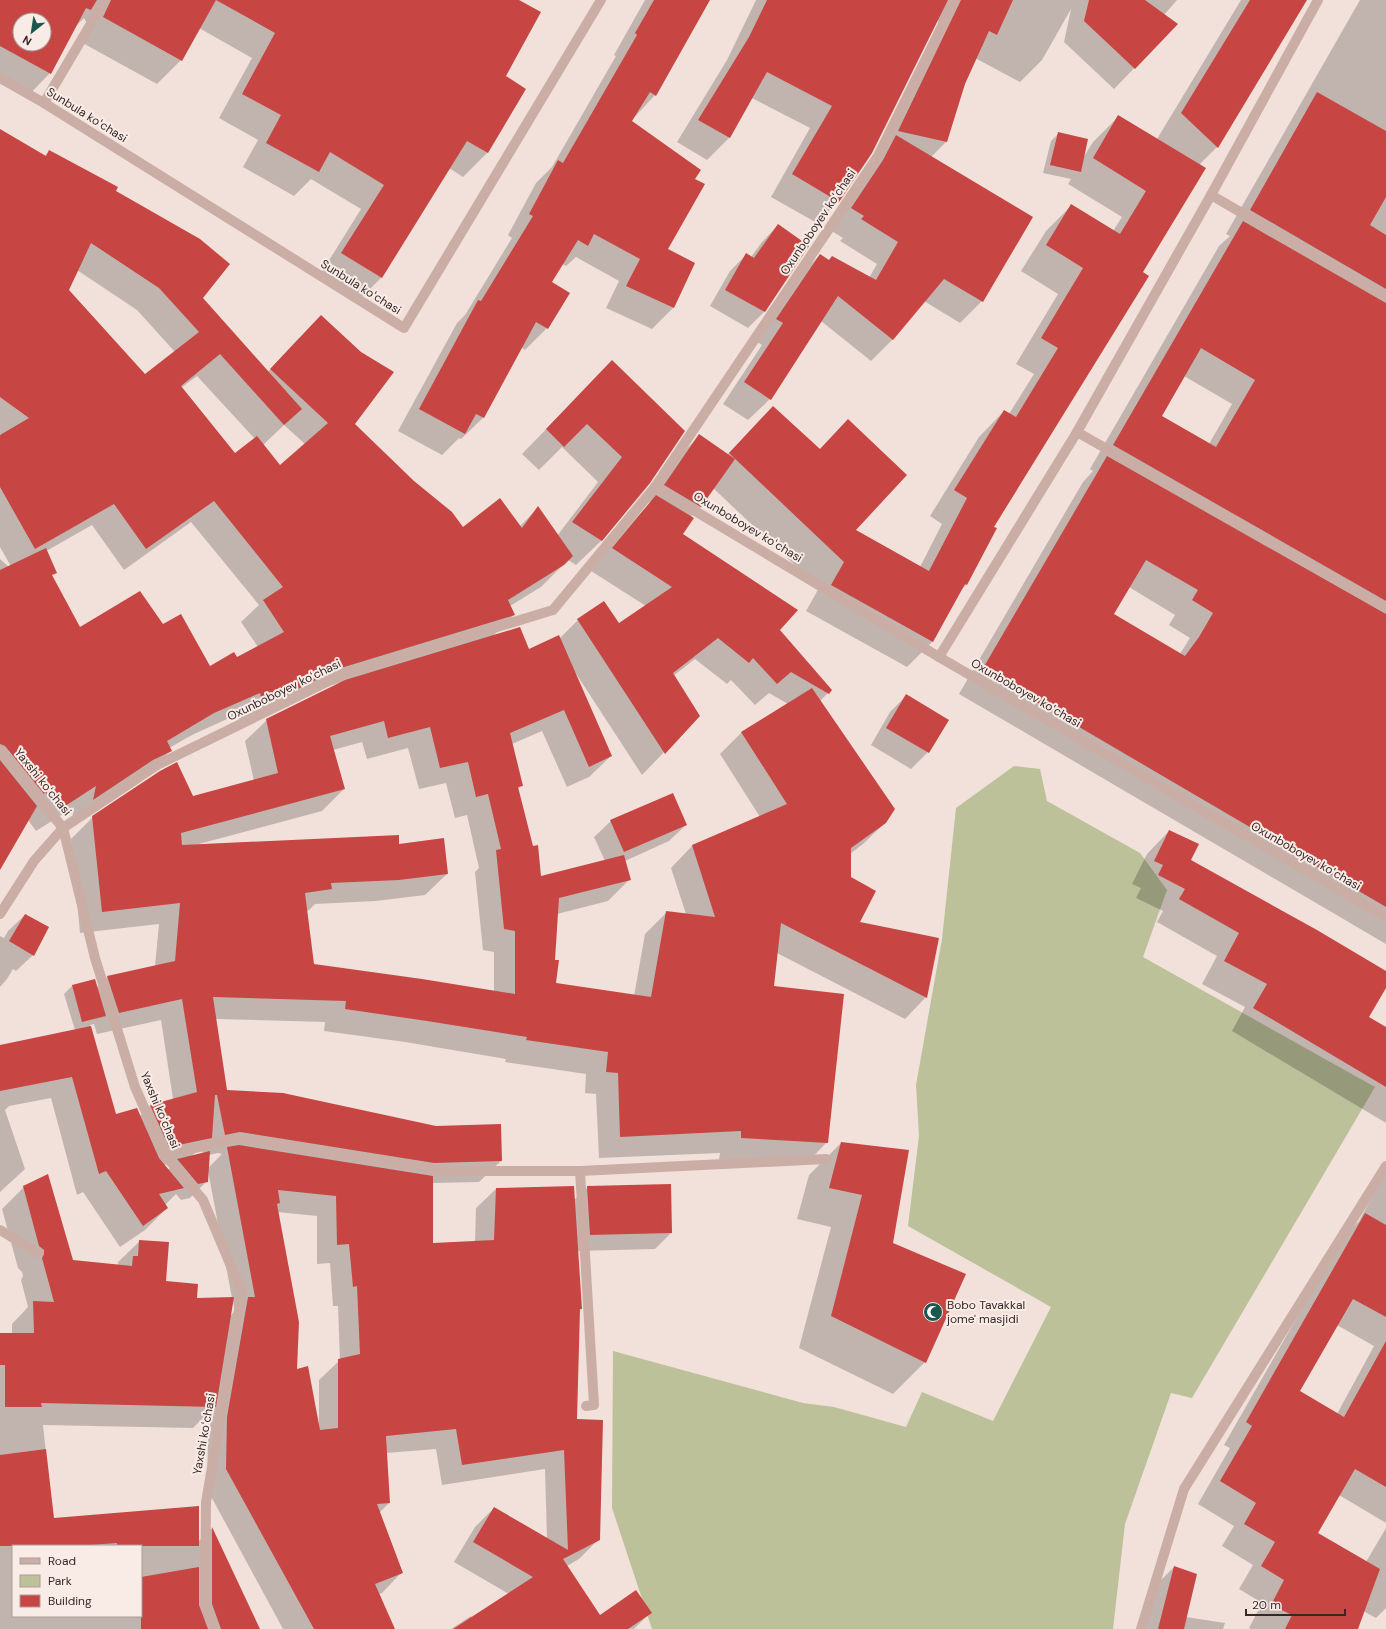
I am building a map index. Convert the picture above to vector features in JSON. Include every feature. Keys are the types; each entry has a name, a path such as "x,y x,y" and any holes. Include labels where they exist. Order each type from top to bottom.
{"street":[{"path":"44,103 105,0"},
{"name":"Sunbula koʻchasi","path":"0,78 44,103 404,328 601,0"},
{"name":"Oxunboboyev koʻchasi","path":"0,914 34,861 63,828 158,765 343,674 553,610 655,487 878,156 955,0"},
{"path":"938,657 1077,432 1211,195 1318,0"},
{"path":"1211,195 1386,297"},
{"path":"1077,432 1386,608"},
{"name":"Oxunboboyev koʻchasi","path":"655,487 938,657 1386,917"},
{"name":"Yaxshi koʻchasi","path":"0,750 63,828 95,958 135,1087 165,1155 203,1200 242,1292 206,1502 206,1605 215,1629"},
{"path":"165,1155 239,1138 445,1171 580,1171 826,1159"},
{"path":"1141,1629 1184,1489 1386,1166"},
{"path":"580,1171 594,1405 586,1406"},
{"path":"0,1230 38,1253"}],"green space":[{"path":"1014,766 1040,769 1047,801 1140,853 1167,890 1143,957 1375,1087 1192,1398 1171,1393 1125,1524 1113,1629 652,1629 612,1508 613,1351 803,1403 834,1407 906,1427 922,1392 993,1421 1051,1307 908,1226 919,1136 916,1085 942,939 956,808"}],"building":[{"path":"0,0 97,0 91,10 86,8 51,74 0,46"},
{"path":"111,0 216,0 182,61 103,17"},
{"path":"216,0 519,0 541,12 506,76 526,89 488,153 467,141 382,278 341,253 384,185 330,152 319,172 266,143 281,115 242,94 275,33"},
{"path":"654,0 710,0 656,96 650,92 632,121 701,170 695,179 705,184 668,249 695,263 674,308 626,286 640,259 594,234 588,246 578,240 552,282 570,293 548,329 536,322 484,418 476,414 465,434 419,409 478,300 481,301 533,216 529,214 558,160 563,163 637,35 635,33"},
{"path":"767,0 948,0 872,153 839,202 792,174 832,106 767,72 730,138 698,120 749,37"},
{"path":"961,0 1013,0 997,35 989,31 965,84 947,142 898,131"},
{"path":"1089,0 1145,0 1178,24 1135,69 1084,21"},
{"path":"1250,0 1307,0 1218,148 1181,113"},
{"path":"1317,92 1386,131 1386,197 1370,225 1386,235 1386,289 1250,210"},
{"path":"1118,115 1206,168 1143,272 1149,276 994,527 997,528 967,585 965,584 933,642 831,585 844,562 729,453 773,406 820,449 848,419 907,475 856,530 929,571 967,498 954,490 1004,410 1016,417 1058,348 1041,338 1083,268 1046,245 1071,204 1120,234 1146,191 1093,158"},
{"path":"0,129 46,156 49,150 118,187 116,191 200,239 230,264 203,298 302,409 284,425 220,354 181,386 235,453 257,436 280,465 328,423 270,369 321,315 361,352 394,372 355,424 414,481 452,512 463,527 500,498 522,528 538,506 573,556 564,565 508,600 515,615 341,668 263,706 260,693 214,713 167,741 172,751 153,760 93,800 96,786 59,810 5,746 0,744 0,570 46,548 57,573 52,575 80,627 140,591 163,624 181,614 210,666 234,652 237,657 284,632 263,600 283,587 214,501 146,549 114,504 35,549 0,487 0,435 29,418 0,397","holes":["91,243 159,288 199,332 145,374 69,290"]},
{"path":"1058,132 1088,139 1081,172 1050,165"},
{"path":"896,135 1033,217 983,302 944,279 893,340 838,296 771,400 744,382 783,323 776,319 820,254 829,260 832,256 876,280 898,242 861,219 864,216 851,208 883,160"},
{"path":"1243,221 1386,303 1386,601 1113,445","holes":["1201,348 1255,380 1216,447 1162,416"]},
{"path":"778,224 809,246 765,312 725,290 746,253 754,258"},
{"path":"612,360 685,431 650,483 602,541 572,522 622,457 587,424 564,447 546,429"},
{"path":"699,434 735,459 701,507 664,485"},
{"path":"1107,456 1386,614 1386,907 982,670","holes":["1146,560 1198,590 1192,600 1213,613 1199,637 1185,656 1114,614"]},
{"path":"656,495 694,518 683,534 798,610 780,630 832,690 829,694 791,672 777,684 753,658 749,663 718,638 673,673 700,716 665,754 577,619 604,601 619,623 672,587 612,548"},
{"path":"520,627 529,649 559,635 612,756 589,767 564,710 510,733 523,786 518,787 533,846 538,845 541,876 624,855 631,880 559,898 555,960 559,960 556,983 651,997 666,911 715,917 692,845 787,804 741,732 812,688 895,809 886,823 851,848 851,877 876,891 860,922 939,938 927,998 781,923 774,986 844,994 828,1143 741,1138 741,1131 620,1137 618,1073 606,1072 608,1052 526,1040 527,1037 345,1009 346,1001 213,997 227,1090 283,1093 436,1126 501,1124 502,1161 434,1163 240,1132 225,1135 217,1095 215,1095 212,1138 169,1147 150,1105 197,1092 182,999 119,1013 107,976 175,961 180,903 102,912 92,816 160,771 177,762 193,796 278,773 266,719 345,680","holes":["384,721 388,738 430,727 440,768 468,762 476,797 488,794 501,849 496,850 504,929 515,931 515,994 314,964 305,893 332,889 331,883 399,880 448,874 444,838 399,844 399,835 182,845 181,833 345,789 330,736"]},
{"path":"906,694 949,720 929,753 886,728"},
{"path":"0,760 37,806 0,870"},
{"path":"673,793 687,825 624,852 610,820"},
{"path":"1169,830 1199,844 1191,860 1317,930 1386,971 1386,988 1369,1017 1386,1027 1386,1087 1253,1008 1267,984 1224,961 1239,933 1179,899 1185,889 1158,875 1163,865 1154,861"},
{"path":"25,914 49,927 34,956 9,941"},
{"path":"95,979 106,1016 82,1022 72,985"},
{"path":"91,1026 116,1114 137,1108 159,1158 184,1188 159,1194 168,1208 143,1226 106,1171 99,1174 72,1077 0,1091 0,1045"},
{"path":"841,1142 909,1150 893,1243 966,1274 926,1363 831,1316 862,1195 829,1188"},
{"path":"239,1145 433,1176 433,1243 494,1240 496,1188 574,1186 582,1309 580,1309 577,1419 603,1420 600,1540 563,1559 600,1615 636,1590 652,1613 628,1629 453,1629 533,1577 473,1542 494,1507 568,1550 564,1450 462,1465 456,1429 386,1436 390,1503 377,1504 403,1573 375,1584 395,1629 314,1629 226,1469 227,1417 248,1297 255,1297 227,1147","holes":["278,1190 336,1196 337,1245 349,1244 353,1287 357,1286 360,1354 338,1359 338,1428 320,1430 308,1366 297,1369 299,1322 277,1204 280,1203"]},
{"path":"210,1151 208,1182 198,1184 177,1159"},
{"path":"48,1174 73,1260 132,1266 133,1256 138,1256 139,1240 169,1242 166,1281 198,1284 197,1298 234,1297 216,1407 41,1403 42,1407 5,1407 5,1365 0,1365 0,1333 34,1333 33,1301 54,1302 42,1258 44,1250 39,1246 23,1186"},
{"path":"671,1184 672,1233 590,1235 587,1186"},
{"path":"1365,1213 1386,1225 1386,1317 1353,1299 1300,1391 1344,1417 1386,1341 1386,1487 1355,1469 1318,1533 1380,1569 1358,1629 1285,1629 1292,1615 1271,1605 1284,1580 1261,1566 1275,1542 1244,1524 1256,1503 1220,1481 1252,1426 1246,1422"},
{"path":"46,1449 54,1518 199,1506 199,1546 142,1546 117,1545 117,1543 90,1545 0,1546 0,1455"},
{"path":"212,1527 260,1629 221,1629 212,1604"},
{"path":"1174,1566 1197,1574 1184,1629 1158,1629"},
{"path":"199,1567 199,1605 208,1629 141,1629 142,1577"}],"place":[{"name":"Bobo Tavakkal jome' masjidi","path":"933,1312"}]}
